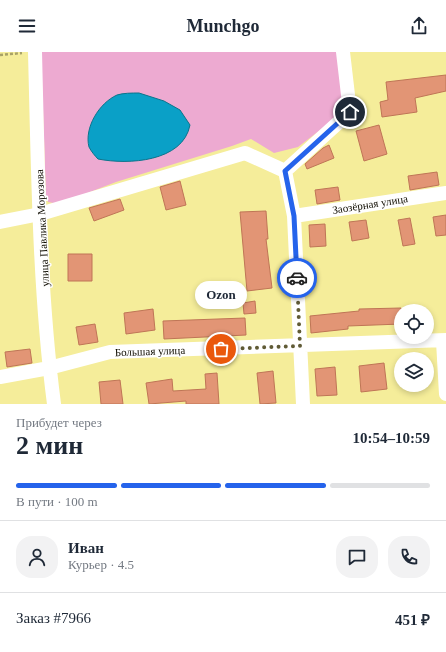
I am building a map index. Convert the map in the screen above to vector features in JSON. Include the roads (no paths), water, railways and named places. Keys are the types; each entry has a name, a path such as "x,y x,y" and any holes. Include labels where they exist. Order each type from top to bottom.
{"street":[{"name":"улица Павлика Морозова","path":"35,52 40,214 50,368 54,404"},
{"path":"285,171 350,112 343,52"},
{"path":"0,222 40,214 245,152 285,171"},
{"path":"285,171 294,216 303,404"},
{"name":"Заозёрная улица","path":"294,216 446,193"},
{"path":"444,340 446,394"},
{"name":"Большая улица","path":"0,377 50,368 110,352 444,340"}],"water":[{"path":"125,93 139,93 164,101 180,110 190,125 185,137 177,147 166,154 153,158 138,161 110,161 98,159 89,147 88,140 94,117 104,104 117,95"}],"place":[{"name":"Ozon","path":"221,349"}]}
